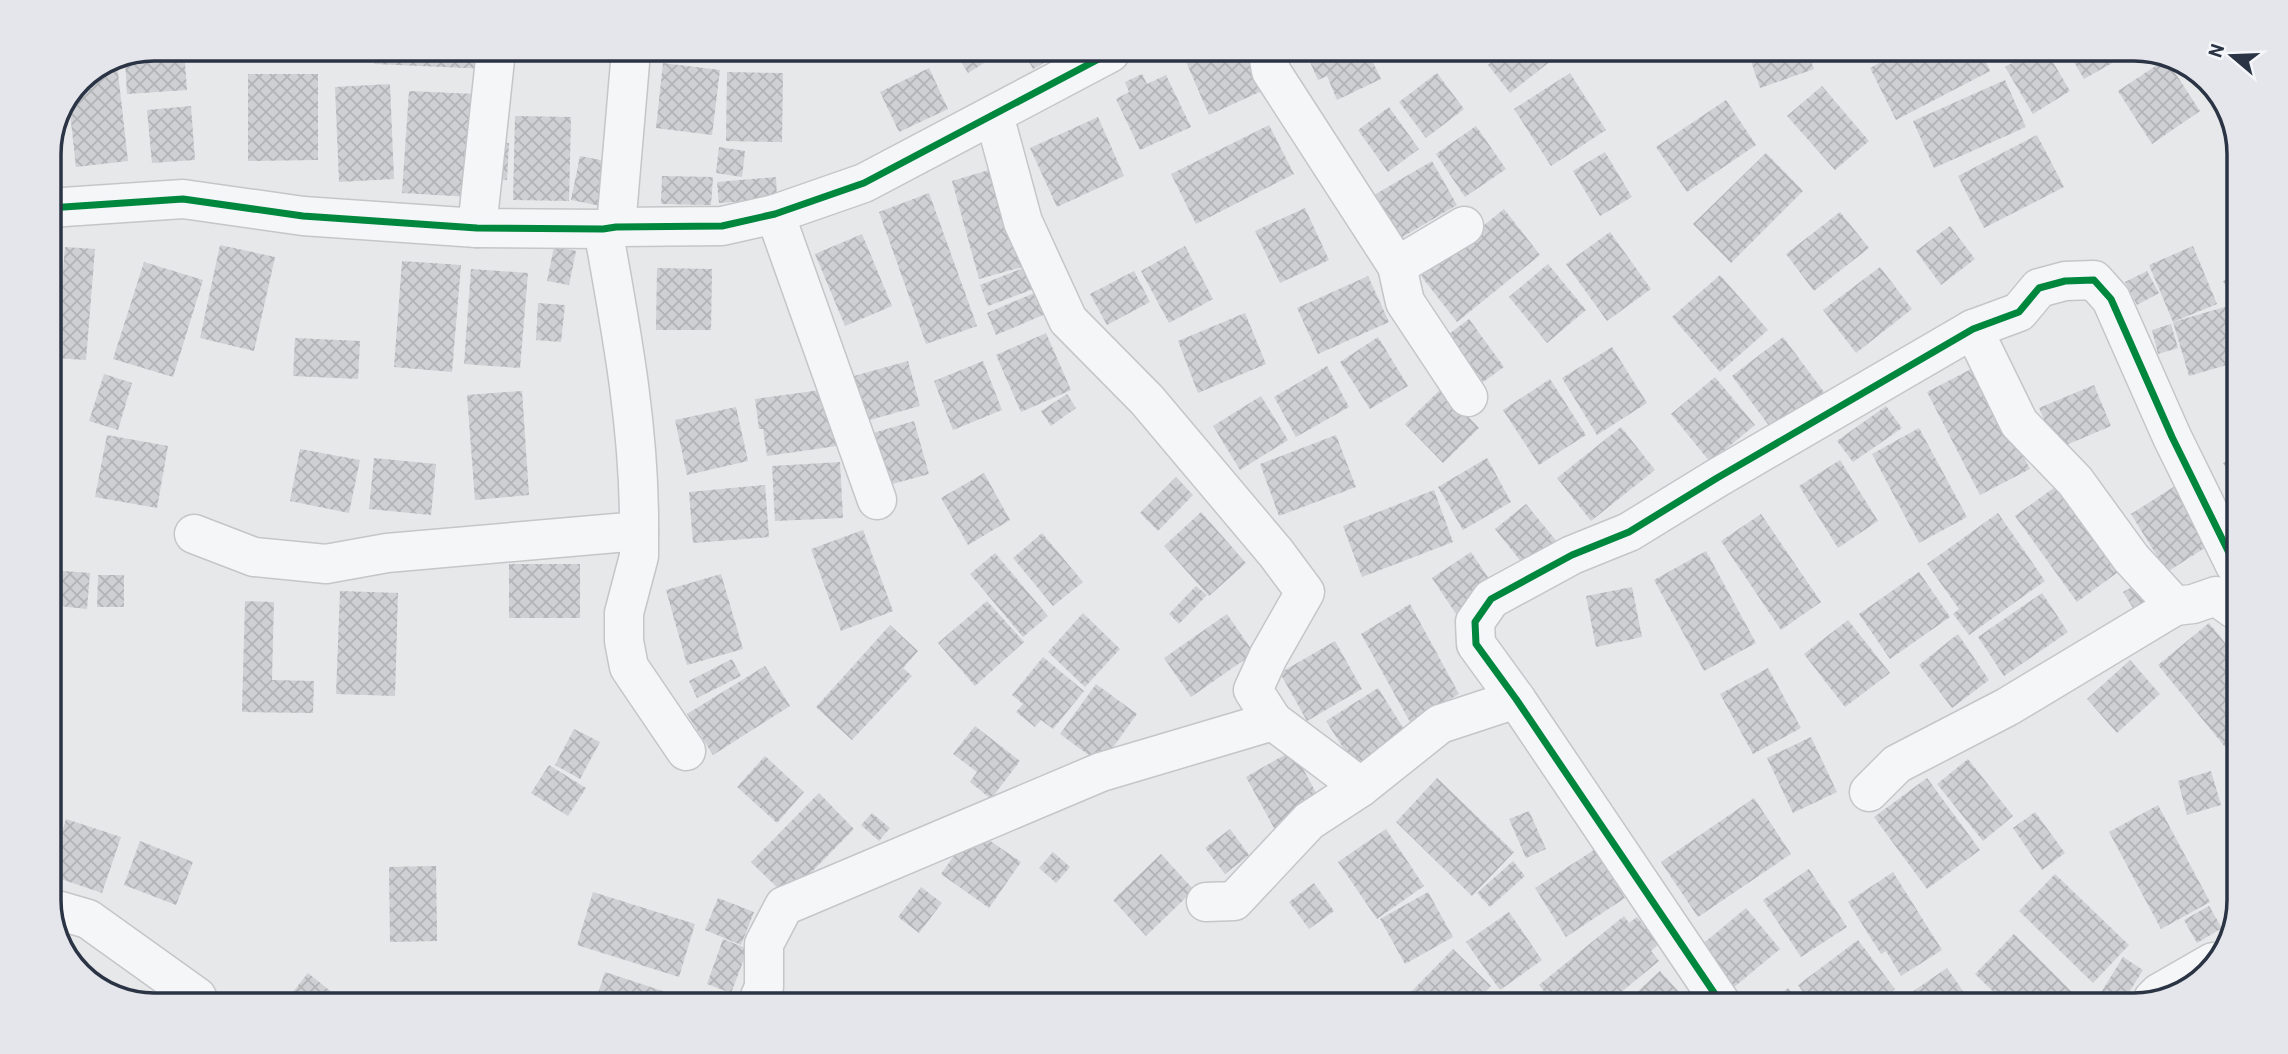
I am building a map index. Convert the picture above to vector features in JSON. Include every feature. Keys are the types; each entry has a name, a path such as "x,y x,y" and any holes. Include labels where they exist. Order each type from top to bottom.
{"street":[{"path":"477,228 495,61"},
{"path":"630,61 609,228 638,454 639,556 624,613 624,641 629,667 686,751"},
{"path":"61,207 183,199 303,216 477,228 722,226 775,214 864,183 1095,61"},
{"path":"1269,61 1271,71 1397,266 1405,302 1468,397"},
{"path":"994,115 1023,222 1068,320 1147,400 1276,553 1305,592 1268,657 1253,690 1273,721 1361,787"},
{"path":"775,214 877,500"},
{"path":"1397,266 1464,226"},
{"path":"1714,993 1476,644 1475,622 1491,599 1572,555 1629,532 1973,330 2020,312 2039,288 2065,281 2094,281 2110,299 2172,437 2227,549"},
{"path":"1973,330 2019,423 2075,481 2132,558 2175,606"},
{"path":"194,534 254,557 326,564 387,552 639,531"},
{"path":"1869,792 1897,764 2007,707 2175,606 2193,604 2216,596 2227,604"},
{"path":"1206,902 1234,901 1309,821 1361,787 1440,724 1516,699"},
{"path":"762,993 764,987 764,944 784,906 1101,772 1273,721"},
{"path":"62,911 88,919 191,993"}],"building":[{"path":"154,61 185,61 187,90 127,94 125,66"},
{"path":"374,61 488,61 488,69 374,64"},
{"path":"961,61 987,61 968,73"},
{"path":"1028,61 1047,61 1033,69"},
{"path":"1186,61 1251,61 1264,90 1209,115"},
{"path":"1309,61 1372,61 1381,79 1337,100 1327,76 1318,80"},
{"path":"1493,61 1551,61 1510,93 1488,65"},
{"path":"1751,61 1811,61 1814,69 1760,88"},
{"path":"1883,61 1985,61 1990,71 1896,120 1870,68"},
{"path":"2016,61 2052,61 2070,91 2033,114 2005,67"},
{"path":"2073,61 2116,61 2084,79"},
{"path":"663,63 720,70 712,135 656,128"},
{"path":"2158,65 2173,70 2200,111 2152,144 2118,91"},
{"path":"929,68 948,109 899,132 880,92"},
{"path":"118,69 128,161 76,167 71,113 89,89"},
{"path":"727,72 783,73 782,142 726,141"},
{"path":"1437,73 1464,109 1426,138 1399,102"},
{"path":"1570,73 1606,130 1551,166 1514,109"},
{"path":"248,74 318,74 318,160 248,161"},
{"path":"1142,74 1147,84 1166,75 1191,127 1140,150 1116,99 1129,92 1125,82"},
{"path":"2005,80 2026,127 1934,168 1913,121"},
{"path":"390,84 394,179 339,182 335,87"},
{"path":"1822,86 1869,141 1835,170 1787,116"},
{"path":"409,91 476,94 470,197 402,193"},
{"path":"1726,100 1756,145 1687,192 1656,147"},
{"path":"191,106 195,160 152,163 147,110"},
{"path":"1389,107 1419,149 1388,172 1358,130"},
{"path":"515,116 571,117 569,201 513,200"},
{"path":"1098,117 1124,176 1057,207 1030,148"},
{"path":"1269,125 1294,174 1196,224 1171,174"},
{"path":"1476,126 1506,169 1465,197 1436,154"},
{"path":"2037,135 2064,187 1984,228 1958,176"},
{"path":"488,142 509,143 507,180 486,179"},
{"path":"719,147 745,151 742,177 716,173"},
{"path":"1605,152 1632,197 1600,216 1573,171"},
{"path":"1766,153 1803,191 1731,263 1693,224"},
{"path":"580,156 620,164 611,208 571,200"},
{"path":"1432,161 1457,205 1394,242 1369,198"},
{"path":"1002,166 1030,265 979,279 952,181"},
{"path":"662,176 713,177 711,205 661,204"},
{"path":"776,177 777,199 719,203 717,182"},
{"path":"929,193 977,326 926,344 879,212"},
{"path":"1305,208 1329,260 1280,283 1255,231"},
{"path":"1504,209 1540,255 1457,322 1421,276"},
{"path":"1840,212 1869,248 1814,291 1786,254"},
{"path":"1950,226 1975,259 1941,285 1916,251"},
{"path":"1610,232 1651,289 1607,321 1566,264"},
{"path":"862,234 892,306 845,326 815,254"},
{"path":"220,245 275,257 254,351 200,338"},
{"path":"1185,246 1213,299 1169,323 1141,271"},
{"path":"2193,246 2217,304 2173,322 2149,265"},
{"path":"65,247 95,249 86,360 61,358 61,291"},
{"path":"554,247 576,251 569,285 547,281"},
{"path":"402,261 461,265 452,372 394,367"},
{"path":"144,262 203,280 173,377 113,359"},
{"path":"1548,264 1586,310 1547,343 1509,297"},
{"path":"1031,265 1039,287 988,306 980,285"},
{"path":"1880,267 1912,309 1856,353 1823,310"},
{"path":"657,268 712,269 711,330 656,330"},
{"path":"471,269 528,273 520,368 464,364"},
{"path":"1134,271 1150,302 1107,325 1090,294"},
{"path":"2147,271 2159,293 2137,305 2125,282"},
{"path":"1720,275 1768,330 1720,372 1672,317"},
{"path":"1368,276 1389,322 1318,354 1297,308"},
{"path":"1046,288 1055,310 996,335 987,313"},
{"path":"538,303 565,305 561,342 536,340"},
{"path":"2227,306 2227,365 2189,376 2173,322"},
{"path":"1245,313 1266,364 1198,393 1178,341"},
{"path":"1469,319 1504,367 1483,382 1449,334"},
{"path":"2171,324 2178,348 2158,354 2152,330"},
{"path":"1046,333 1071,390 1021,412 996,355"},
{"path":"1378,337 1408,386 1370,409 1340,362"},
{"path":"1783,337 1824,392 1773,431 1732,376"},
{"path":"295,338 360,341 358,379 293,376"},
{"path":"1612,347 1647,403 1597,435 1562,378"},
{"path":"908,361 920,406 866,421 854,376"},
{"path":"983,361 1002,410 953,430 934,381"},
{"path":"1327,366 1349,407 1296,437 1274,397"},
{"path":"1977,366 2030,469 1980,495 1927,392"},
{"path":"104,374 132,383 118,430 89,421"},
{"path":"1715,377 1755,425 1710,462 1671,414"},
{"path":"1550,379 1586,435 1539,465 1503,410"},
{"path":"2094,385 2111,426 2057,449 2039,408"},
{"path":"828,389 837,446 767,456 763,429 759,429 755,399"},
{"path":"1441,389 1479,428 1443,463 1405,424"},
{"path":"522,391 529,495 475,500 467,395"},
{"path":"1067,394 1076,408 1051,426 1041,411"},
{"path":"1261,396 1288,440 1240,470 1213,426"},
{"path":"1886,406 1902,428 1853,462 1837,441"},
{"path":"736,407 748,461 687,475 675,420"},
{"path":"914,421 929,474 885,486 870,434"},
{"path":"1621,427 1655,470 1591,521 1557,478"},
{"path":"1919,428 1967,517 1919,543 1872,454"},
{"path":"107,435 168,446 157,508 95,497"},
{"path":"1336,435 1356,487 1279,516 1260,464"},
{"path":"300,449 360,460 349,513 290,501"},
{"path":"374,458 436,464 431,515 369,509"},
{"path":"1487,458 1511,502 1463,530 1438,487"},
{"path":"1840,460 1878,521 1838,548 1799,486"},
{"path":"840,462 843,518 775,521 772,466"},
{"path":"984,473 1010,520 968,545 941,498"},
{"path":"1176,477 1193,495 1158,531 1140,513"},
{"path":"2059,484 2121,570 2077,602 2015,516"},
{"path":"765,485 769,537 693,543 689,492"},
{"path":"2175,486 2211,544 2167,572 2131,514"},
{"path":"1434,490 1453,542 1362,577 1343,526"},
{"path":"1526,504 1558,543 1527,569 1495,529"},
{"path":"1201,512 1246,563 1209,596 1164,546"},
{"path":"1998,513 2045,581 1969,635 1953,614 1959,609 1927,564"},
{"path":"1761,514 1821,602 1781,630 1721,541"},
{"path":"863,530 893,611 841,631 811,549"},
{"path":"1042,533 1083,582 1053,606 1013,558"},
{"path":"1706,551 1756,643 1704,671 1654,580"},
{"path":"1471,552 1495,588 1456,614 1432,578"},
{"path":"995,553 1048,616 1023,637 970,574"},
{"path":"509,564 580,564 580,618 509,618"},
{"path":"61,571 90,573 87,609 61,606"},
{"path":"1919,572 1950,617 1890,659 1859,614"},
{"path":"721,574 743,649 687,665 666,590"},
{"path":"98,575 124,575 124,607 97,607"},
{"path":"2143,581 2152,597 2133,608 2123,592"},
{"path":"1196,586 1207,595 1179,624 1169,614"},
{"path":"1632,587 1642,637 1596,647 1586,596"},
{"path":"340,591 398,593 395,696 336,694"},
{"path":"2042,593 2068,632 2004,676 1978,637"},
{"path":"245,601 274,602 272,680 314,681 313,713 242,712"},
{"path":"987,601 1024,642 975,686 938,643"},
{"path":"1410,604 1459,694 1410,722 1361,634"},
{"path":"1083,613 1120,649 1085,687 1048,652"},
{"path":"1227,614 1254,653 1191,697 1164,658"},
{"path":"1848,620 1890,673 1845,707 1804,654"},
{"path":"2209,623 2227,645 2227,749 2158,665"},
{"path":"890,625 918,651 903,668 912,676 852,740 816,707"},
{"path":"1958,634 1989,680 1952,708 1919,665"},
{"path":"1335,641 1362,689 1307,721 1280,673"},
{"path":"1043,657 1084,691 1053,729 1041,720 1035,727 1016,712 1023,704 1012,695"},
{"path":"732,659 741,676 697,698 689,681"},
{"path":"2130,660 2160,694 2117,733 2087,699"},
{"path":"765,666 790,706 713,755 687,714"},
{"path":"1768,668 1801,728 1753,754 1720,694"},
{"path":"1096,684 1137,714 1101,764 1060,734"},
{"path":"1378,688 1407,734 1356,768 1326,721"},
{"path":"975,726 1020,761 991,799 970,782 977,772 953,754"},
{"path":"574,729 600,742 580,779 555,765"},
{"path":"1811,737 1837,792 1793,813 1767,758"},
{"path":"1293,750 1321,802 1274,828 1246,777"},
{"path":"765,756 804,792 777,823 737,787"},
{"path":"1968,759 2013,816 1983,841 1937,784"},
{"path":"549,765 586,788 568,816 531,793"},
{"path":"2211,771 2221,805 2187,815 2178,781"},
{"path":"1437,778 1514,852 1472,896 1396,822"},
{"path":"1927,778 1980,850 1927,889 1874,817"},
{"path":"819,793 854,829 787,897 751,862"},
{"path":"1754,798 1791,854 1698,917 1661,862"},
{"path":"2158,805 2210,902 2161,929 2109,832"},
{"path":"1529,811 1546,849 1526,858 1509,819"},
{"path":"2035,812 2065,853 2042,870 2013,828"},
{"path":"872,813 890,828 879,841 861,825"},
{"path":"66,819 121,837 102,893 61,879 61,835"},
{"path":"973,829 1021,862 989,908 941,874"},
{"path":"1230,829 1249,855 1225,874 1205,848"},
{"path":"1386,829 1424,886 1377,919 1338,862"},
{"path":"140,841 193,862 176,905 124,885"},
{"path":"1594,850 1625,898 1566,937 1535,888"},
{"path":"1053,852 1070,867 1056,883 1039,868"},
{"path":"1161,854 1194,890 1146,936 1113,900"},
{"path":"1513,861 1525,876 1490,907 1477,893"},
{"path":"436,866 437,941 390,942 389,867"},
{"path":"1809,869 1847,927 1801,957 1763,900"},
{"path":"1893,872 1942,950 1901,976 1886,951 1881,954 1848,902"},
{"path":"2055,874 2129,945 2093,983 2019,911"},
{"path":"1314,883 1334,911 1309,929 1289,902"},
{"path":"921,887 942,903 919,933 898,917"},
{"path":"593,892 695,924 679,977 577,945"},
{"path":"1428,892 1453,937 1405,964 1380,919"},
{"path":"718,898 754,912 741,945 705,930"},
{"path":"2209,906 2222,928 2197,943 2184,920"},
{"path":"1746,908 1780,949 1733,988 1699,947"},
{"path":"1509,912 1542,960 1500,990 1466,942"},
{"path":"1624,916 1629,923 1637,917 1659,944 1651,951 1659,961 1620,993 1545,993 1539,985"},
{"path":"2014,934 2073,993 1995,993 1975,974"},
{"path":"723,939 748,949 731,993 707,984"},
{"path":"1858,940 1895,989 1890,993 1804,993 1798,985"},
{"path":"1453,949 1491,986 1484,993 1411,992"},
{"path":"2123,957 2143,970 2129,993 2101,993"},
{"path":"1947,968 1964,993 1910,993"},
{"path":"1660,971 1680,993 1636,993"},
{"path":"605,972 669,993 598,993"},
{"path":"308,973 333,993 292,993"}],"cycle path":[{"path":"61,207 183,199 303,216 477,228 722,226 775,214 864,183 1095,61"},
{"path":"1714,993 1476,644 1475,622 1491,599 1572,555 1629,532 1973,329 2019,312 2039,288 2065,281 2094,280 2111,299 2172,437 2227,549"}]}
